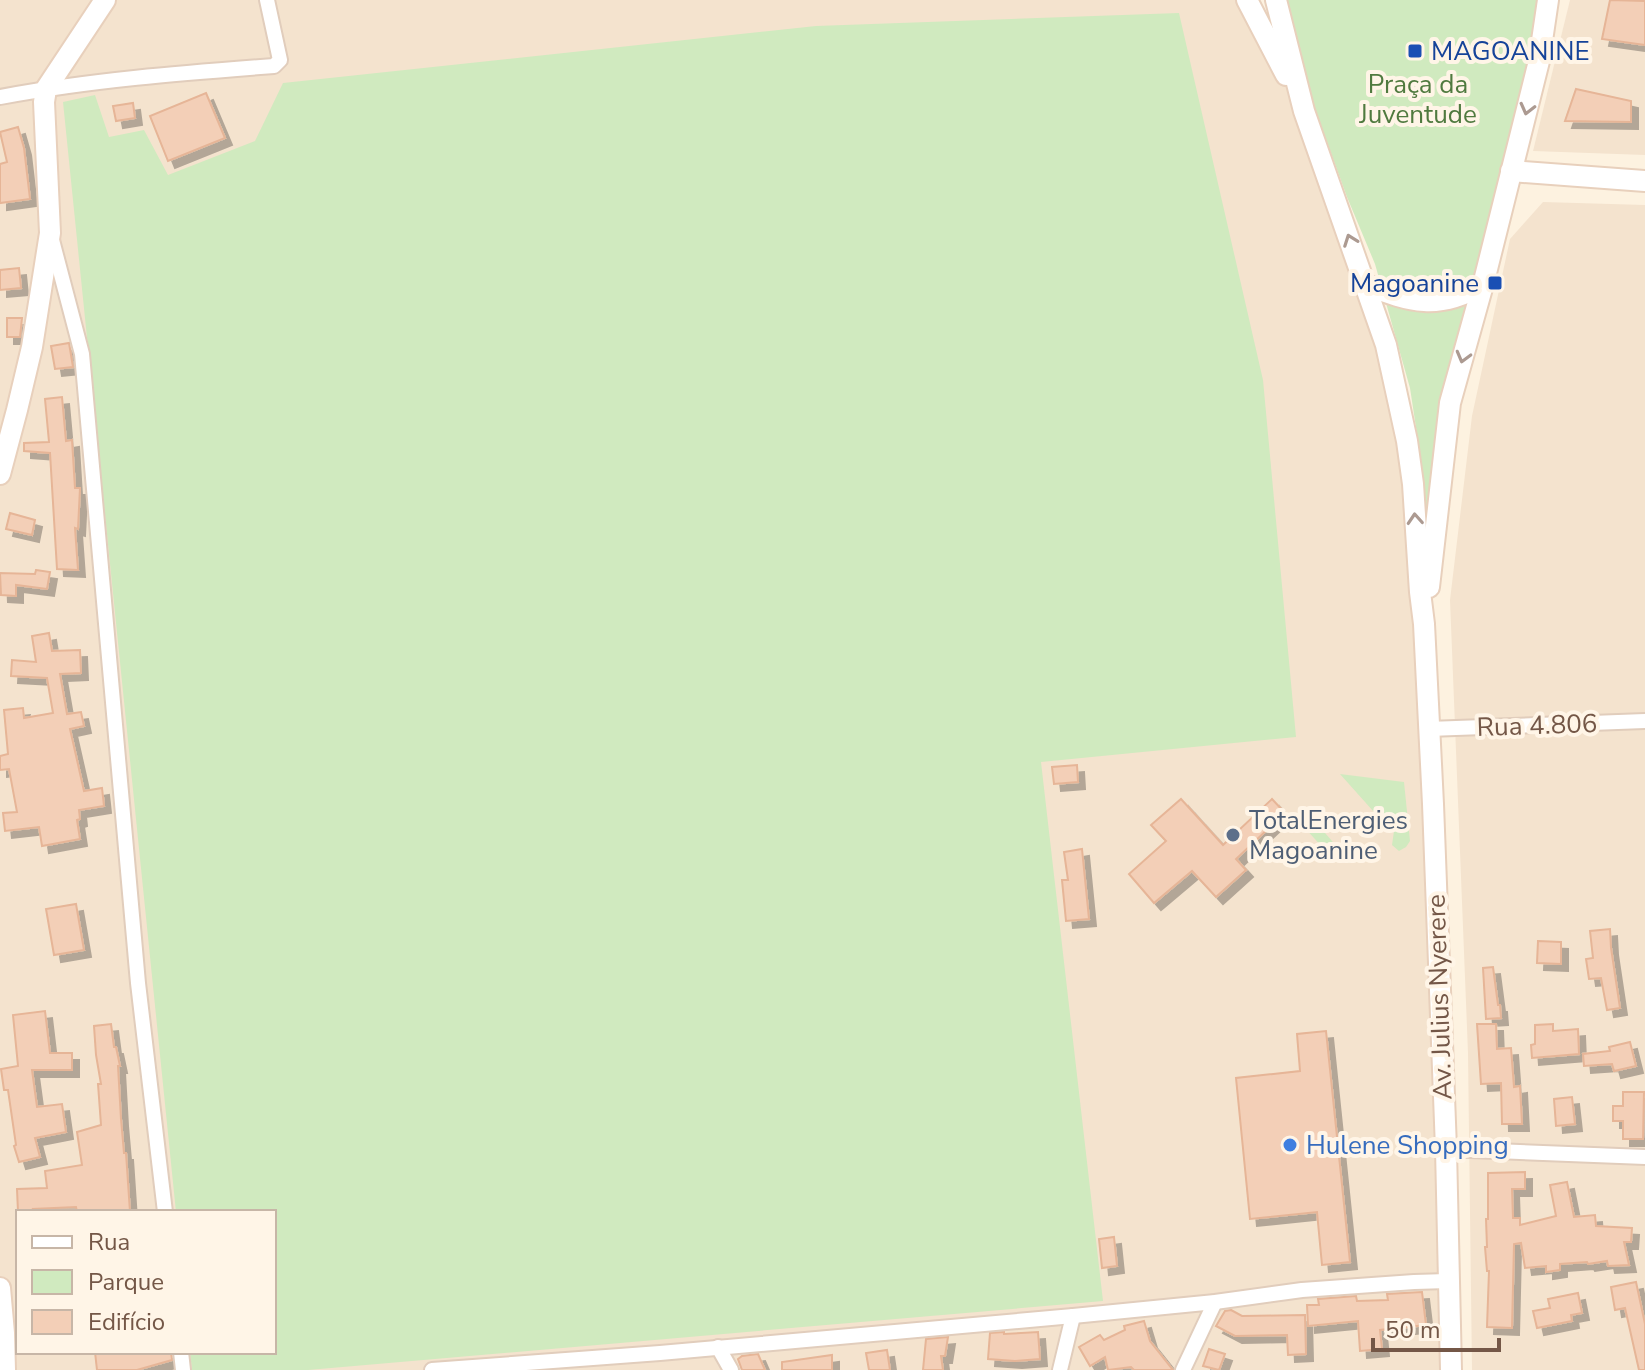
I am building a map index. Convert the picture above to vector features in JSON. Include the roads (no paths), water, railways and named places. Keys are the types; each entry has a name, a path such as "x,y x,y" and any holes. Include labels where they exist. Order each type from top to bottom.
{"main road":[{"path":"0,474 32,347 50,233 46,89 105,0"},
{"path":"1247,0 1304,111"},
{"path":"1276,0 1304,111"},
{"name":"Av. Julius Nyerere","path":"1424,624 1450,403 1482,285 1518,172 1548,0"},
{"name":"Av. Julius Nyerere","path":"1304,111 1386,345 1413,484 1433,804 1451,1370"},
{"path":"1518,172 1645,181"},
{"path":"1366,285 1417,302 1464,296 1482,285"},
{"path":"0,1291 5,1370"}],"street":[{"path":"0,97 156,75 274,66 278,63 279,55 267,0"},
{"path":"50,233 82,354 138,983 165,1210"},
{"name":"Rua 4.806","path":"1428,729 1645,721"},
{"path":"1446,1149 1645,1157"},
{"path":"432,1370 575,1364 718,1347 1215,1302 1302,1290 1448,1281"},
{"path":"1183,1370 1215,1302"},
{"path":"1060,1370 1073,1316"},
{"path":"718,1347 731,1370"},
{"path":"660,1353 662,1370"}],"place":[{"name":"MAGOANINE","path":"1415,51"},
{"name":"Magoanine","path":"1495,283"},
{"name":"TotalEnergies Magoanine","path":"1233,835"},
{"name":"Hulene Shopping","path":"1290,1145"}],"park label":[{"name":"Praça da Juventude","path":"1418,99"}]}
